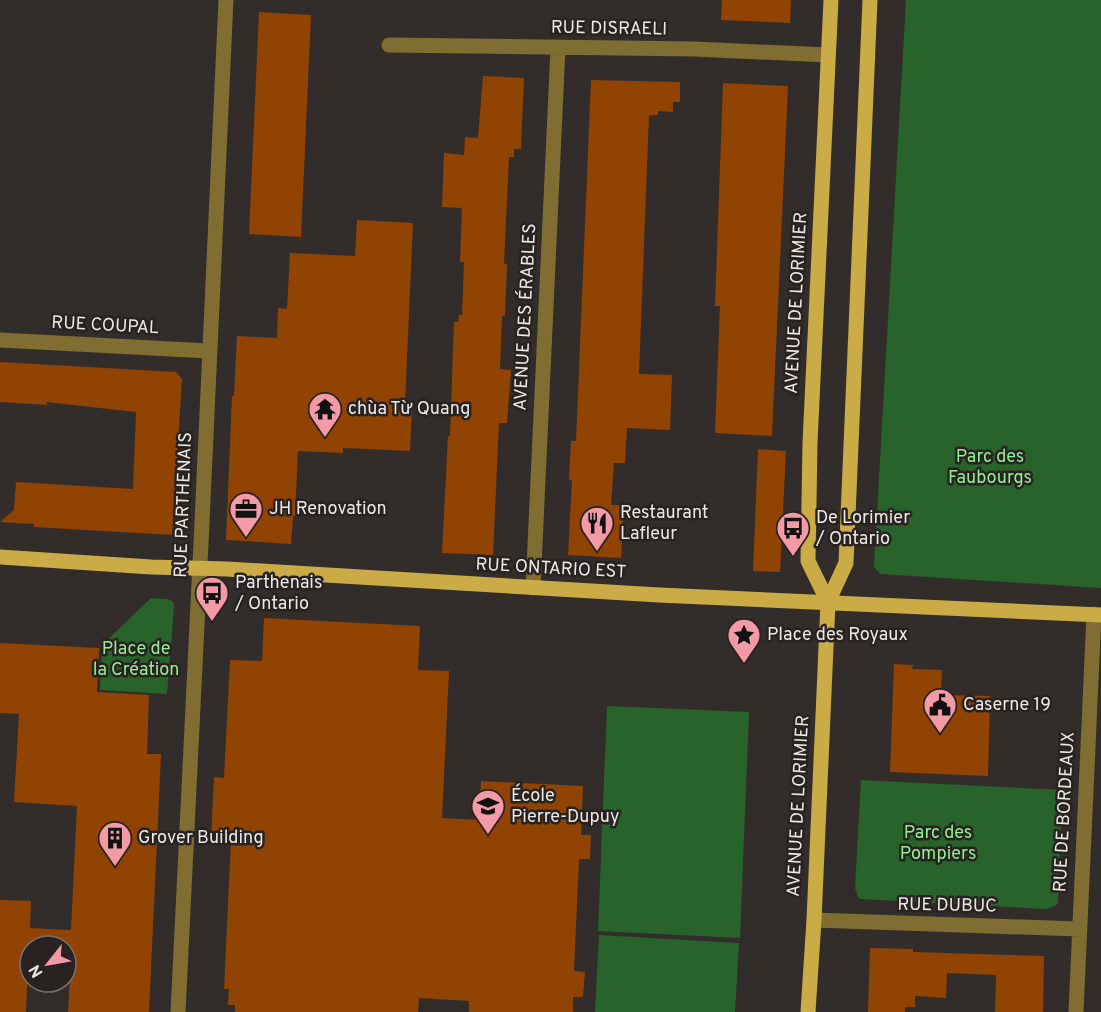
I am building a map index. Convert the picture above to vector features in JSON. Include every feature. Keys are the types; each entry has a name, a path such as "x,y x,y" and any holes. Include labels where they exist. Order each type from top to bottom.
{"main road":[{"name":"AVENUE DE LORIMIER","path":"828,602 808,561 810,443 831,0"},
{"name":"AVENUE DE LORIMIER","path":"808,1012 828,602 846,563 870,0"},
{"name":"RUE ONTARIO EST","path":"0,557 533,588 1098,614"}],"street":[{"name":"RUE PARTHENAIS","path":"178,1012 201,568 226,0"},
{"name":"RUE DISRAELI","path":"389,45 694,49 828,55"},
{"name":"AVENUE DES ÉRABLES","path":"533,588 558,48"},
{"name":"RUE COUPAL","path":"0,340 209,351"},
{"name":"RUE DE BORDEAUX","path":"1076,1012 1098,614"},
{"name":"RUE DUBUC","path":"814,920 1079,929"}],"green space":[{"name":"Parc des Faubourgs","path":"906,0 1101,0 1101,588 880,574 874,567"},
{"name":"Place de la Création","path":"151,598 168,599 173,602 174,606 167,694 100,690 102,645"},
{"path":"607,706 749,712 740,938 598,931"},
{"name":"Parc des Pompiers","path":"861,780 1062,790 1058,903 1046,909 861,899 855,888"},
{"path":"599,935 739,943 735,1012 595,1012"}],"building":[{"path":"722,0 791,0 790,23 721,20"},
{"path":"259,12 311,15 301,237 249,234"},
{"path":"483,76 524,78 521,149 514,149 514,157 509,157 504,264 507,264 505,316 502,316 500,369 511,370 507,423 499,423 493,555 442,553 448,436 450,436 454,322 458,322 459,315 462,315 464,262 460,262 462,208 442,207 444,153 464,155 465,137 478,138"},
{"path":"591,80 680,82 680,102 673,102 673,112 658,111 658,115 649,115 639,374 672,375 670,430 627,428 625,463 614,463 611,505 624,505 621,558 568,555 572,480 569,480 571,441 576,441"},
{"path":"723,83 788,86 772,436 715,433 720,306 715,306"},
{"path":"357,220 413,223 405,403 412,404 410,451 343,448 343,453 298,451 295,516 293,516 291,544 226,540 237,336 277,338 278,308 287,309 290,253 355,256"},
{"path":"0,362 176,372 182,379 172,535 34,527 34,524 0,522 14,510 16,482 133,489 136,412 46,402 48,405 0,402"},
{"path":"758,449 786,451 780,572 753,571"},
{"path":"264,618 420,626 418,670 449,671 442,818 479,820 481,781 583,786 581,835 591,835 590,859 579,859 574,971 585,972 583,997 573,997 573,1012 469,1012 469,1001 419,998 418,1012 235,1012 235,1005 228,1005 229,989 224,989 231,840 211,839 214,777 224,778 230,660 262,661"},
{"name":"Grover Building","path":"0,643 99,648 97,692 149,695 147,754 161,754 149,1012 68,1012 69,994 78,994 78,934 18,934 18,994 27,994 26,1012 0,1012 0,900 31,901 30,928 71,930 77,806 14,802 19,714 0,713"},
{"name":"Caserne 19","path":"894,664 913,665 912,669 942,670 941,695 990,696 988,776 890,772"},
{"path":"870,948 913,949 913,952 1044,956 1043,1012 995,1012 996,975 947,973 946,998 915,996 915,1007 905,1007 905,1012 868,1012"}],"place":[{"name":"chùa Từ Quang","path":"325,438"},
{"name":"JH Renovation","path":"246,538"},
{"name":"Restaurant Lafleur","path":"597,552"},
{"name":"De Lorimier / Ontario","path":"793,557"},
{"name":"Parthenais / Ontario","path":"212,622"},
{"name":"Place des Royaux","path":"744,664"},
{"name":"Caserne 19","path":"940,734"},
{"name":"École Pierre-Dupuy","path":"488,835"},
{"name":"Grover Building","path":"115,867"}]}
